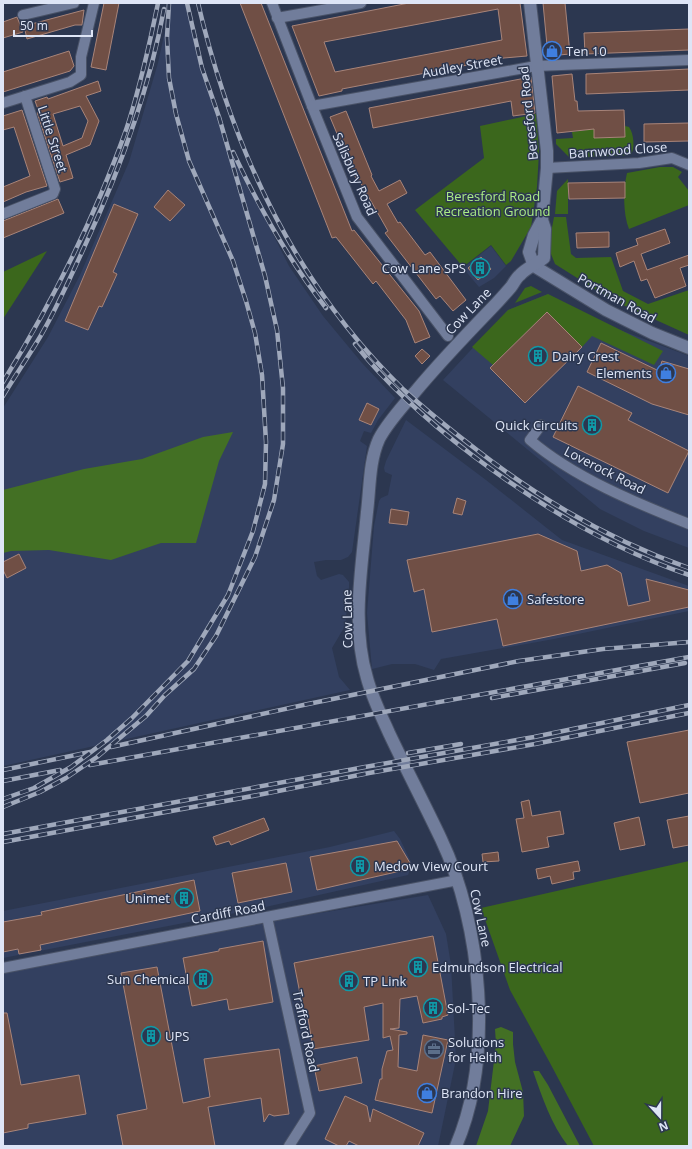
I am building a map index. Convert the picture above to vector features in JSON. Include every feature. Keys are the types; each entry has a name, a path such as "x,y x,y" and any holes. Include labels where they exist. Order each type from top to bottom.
{"street":[{"path":"23,15 74,3"},
{"path":"3,103 70,82 82,75 81,57 94,3"},
{"name":"Salisbury Road","path":"272,3 357,217 448,336"},
{"path":"277,18 361,3"},
{"name":"Beresford Road","path":"530,3 548,168 542,220 545,230 544,258 534,266"},
{"name":"Audley Street","path":"312,106 536,66 689,60"},
{"name":"Little Street","path":"3,214 52,194 55,189 25,96"},
{"name":"Barnwood Close","path":"548,168 639,163 672,158 689,165"},
{"name":"Portman Road","path":"534,266 606,310 652,333 689,348"},
{"name":"Cow Lane","path":"456,1146 467,1116 476,1073 479,1037 479,1011 472,940 467,913 458,880 441,840 374,701 363,663 360,633 360,599 372,469 378,442 386,427 401,408 456,344 493,307 522,273 534,266"},
{"name":"Loverock Road","path":"541,425 530,440 544,452 633,501 689,524"},
{"name":"Cardiff Road","path":"3,968 458,880"},
{"name":"Trafford Road","path":"268,917 310,1112 289,1146"}],"shaded area":[{"path":"171,3 185,3 209,92 229,147 289,266 323,316 362,363 395,398 378,420 371,433 364,431 360,441 367,446 352,552 348,557 341,560 314,562 317,576 321,580 339,574 343,575 349,582 345,626 332,648 339,677 350,690 3,766 3,408 48,337 80,275 129,162 158,63"},
{"path":"491,246 506,266 494,278 479,287 463,268"},
{"path":"548,294 596,321 689,356 689,548 644,531 600,509 443,380 508,310"},
{"path":"406,420 486,480 562,540 689,586 689,611 554,639 441,659 434,670 415,664 392,664 372,669 367,613 374,526 379,501 381,498 388,495 392,475 385,472 384,468 386,461"},
{"path":"394,831 400,839 412,864 408,875 261,908 3,958 3,911 330,847"},
{"path":"428,895 446,934 451,965 456,1059 438,1146 3,1146 3,969 260,923"}],"green space":[{"name":"Beresford Road Recreation Ground","path":"536,114 539,152 537,187 531,227 511,261 506,265 491,245 463,267 415,210 484,158 480,126"},
{"path":"625,126 629,127 633,137 633,149 631,155 570,158 556,144 556,139 573,138 572,132 594,129 595,138 625,137"},
{"path":"660,167 673,167 682,172 678,177 689,191 689,205 629,229 624,201 627,173"},
{"path":"568,179 568,214 555,214 557,191"},
{"path":"554,217 566,217 571,254 576,258 611,257 623,291 648,304 689,290 689,335 612,300 555,264 551,254 551,233"},
{"path":"47,251 3,319 3,272"},
{"path":"531,286 542,292 515,303 525,288"},
{"path":"548,294 663,351 654,365 592,336 582,347 547,312 493,365 472,347 508,310"},
{"path":"233,432 219,461 196,543 161,543 111,560 49,550 11,551 3,553 3,490 84,469 142,459 203,437"},
{"path":"689,861 689,1146 594,1146 510,990 481,908"},
{"path":"501,1027 513,1032 515,1062 523,1092 524,1116 510,1146 476,1146 488,1111 496,1044 495,1029"},
{"path":"533,1071 539,1071 548,1085 580,1146 568,1146 562,1138 548,1110"}],"building":[{"path":"104,3 119,3 106,70 91,67"},
{"path":"240,3 261,3 352,231 354,230 419,311 430,337 415,343 406,320 376,281 373,284 336,237 332,238"},
{"path":"409,3 520,3 527,56 504,58 342,89 342,91 319,96 292,26","holes":["498,9 502,40 335,72 324,42"]},
{"path":"543,3 565,3 570,54 548,56"},
{"path":"84,10 82,25 75,25 27,39 24,26"},
{"path":"17,17 23,32 3,38 3,22"},
{"path":"689,29 689,50 585,54 584,33"},
{"path":"69,51 74,66 70,71 3,92 3,72"},
{"path":"689,69 689,90 586,94 586,74"},
{"path":"572,74 575,101 577,101 578,111 624,110 625,137 594,138 594,129 557,133 552,76"},
{"path":"531,77 535,113 513,116 511,101 373,128 369,108"},
{"path":"98,81 101,91 86,96 99,121 90,145 66,155 73,178 60,182 37,113 39,112 35,101 47,97 48,99","holes":["80,106 88,121 82,138 63,146 53,114"]},
{"path":"22,110 47,186 26,192 3,202 3,187 30,176 14,127 3,130 3,116"},
{"path":"346,111 372,175 371,176 379,191 400,180 407,193 387,204 398,223 400,222 425,255 430,252 466,300 453,311 440,296 436,299 385,233 388,231 359,180 357,181 330,117"},
{"path":"689,123 689,141 644,142 644,124"},
{"path":"625,182 625,198 569,199 568,183"},
{"path":"168,190 185,205 170,221 154,207"},
{"path":"58,199 64,213 3,238 3,221"},
{"path":"114,204 138,214 113,272 117,274 102,307 99,306 88,330 65,321"},
{"path":"665,229 670,243 641,254 647,270 689,255 689,265 680,268 686,286 655,298 647,279 641,281 634,261 620,267 616,253 638,245 636,239"},
{"path":"609,232 609,247 577,248 576,233"},
{"name":"Cow Lane SPS","path":"481,257 491,269 478,280 468,268"},
{"name":"Dairy Crest","path":"547,312 582,347 525,403 490,368"},
{"path":"601,343 659,371 662,361 689,369 689,415 652,404 587,372"},
{"path":"422,349 430,356 422,364 415,356"},
{"path":"578,386 632,413 628,420 689,451 668,493 553,437"},
{"path":"367,403 379,409 371,425 359,420"},
{"path":"457,498 466,501 462,515 453,513"},
{"path":"391,509 409,512 407,525 389,523"},
{"path":"538,534 577,551 581,571 607,565 621,573 628,606 650,601 646,579 689,590 689,607 503,646 497,619 432,632 424,589 414,592 407,560"},
{"path":"19,554 26,568 7,578 3,570 3,562"},
{"path":"689,730 689,793 640,803 627,742"},
{"path":"529,800 532,816 560,811 564,834 547,837 549,847 522,852 516,819 524,818 521,802"},
{"path":"689,816 689,845 673,848 667,820"},
{"path":"639,817 645,845 620,850 614,823"},
{"path":"264,818 269,830 231,845 229,841 216,845 213,837"},
{"name":"Medow View Court","path":"397,841 410,863 405,870 317,890 310,857"},
{"path":"498,852 499,861 483,862 482,854"},
{"path":"578,861 580,871 573,872 574,879 552,884 550,876 538,879 536,869"},
{"path":"286,863 292,892 238,903 232,873"},
{"path":"194,880 200,911 40,945 41,950 19,954 18,949 3,952 3,922 42,915 41,912"},
{"path":"433,936 448,1015 442,1017 442,1019 423,1023 417,996 400,999 399,1028 390,1029 407,1032 407,1034 399,1035 398,1067 417,1071 423,1035 448,1040 432,1113 375,1100 380,1079 382,1079 382,1069 387,1051 393,1050 390,1036 383,1038 383,1003 364,1007 369,1040 313,1049 308,1018 305,1019 294,963"},
{"path":"263,941 273,1002 229,1010 227,999 192,1006 183,958 219,951 219,949"},
{"path":"157,967 183,1103 210,1097 204,1059 279,1049 289,1114 274,1116 269,1114 264,1122 261,1098 208,1107 215,1146 123,1146 117,1115 147,1109 121,973"},
{"path":"3,1013 7,1013 21,1085 79,1075 86,1114 28,1124 28,1128 3,1133"},
{"path":"357,1057 362,1083 319,1091 314,1066"},
{"path":"345,1096 367,1106 370,1122 373,1109 424,1133 418,1146 359,1146 349,1141 346,1146 339,1146 325,1139"}],"railway":[{"path":"3,382 30,337 79,243 123,140 145,62 158,3"},
{"path":"3,799 34,788 71,767 107,740 132,718 188,661 228,595 253,531 265,484 266,442 262,375 255,333 233,261 189,161 176,114 169,78 167,38 169,3"},
{"path":"3,807 40,792 66,778 97,757 146,716 165,695 194,669 216,636 255,557 274,500 283,444 283,388 277,330 265,276 219,117 202,68 187,3"},
{"path":"198,3 212,57 229,110 249,161 273,212 300,260 331,306 365,349 404,390 422,406 468,443 526,486 578,518 605,532 632,545 689,568"},
{"path":"3,396 53,314 76,266 111,185 133,128 158,39 164,9"},
{"path":"233,152 275,233 312,290 326,308"},
{"path":"355,344 395,389 440,430 522,491 575,524 631,552 689,575"},
{"path":"111,747 308,704 519,661 603,649 689,642"},
{"path":"90,765 689,657"},
{"path":"492,698 685,663"},
{"path":"3,834 534,737 689,705"},
{"path":"3,842 369,773 535,744 689,713"},
{"path":"408,753 461,744"},
{"path":"3,770 90,752"},
{"path":"3,781 60,770"}],"place":[{"name":"Ten 10","path":"552,51"},
{"name":"Cow Lane SPS","path":"480,268"},
{"name":"Dairy Crest","path":"538,356"},
{"name":"Elements","path":"666,373"},
{"name":"Quick Circuits","path":"592,425"},
{"name":"Safestore","path":"513,599"},
{"name":"Medow View Court","path":"360,866"},
{"name":"Unimet","path":"184,898"},
{"name":"Edmundson Electrical","path":"418,967"},
{"name":"Sun Chemical","path":"203,979"},
{"name":"TP Link","path":"349,981"},
{"name":"Sol-Tec","path":"433,1008"},
{"name":"UPS","path":"151,1036"},
{"name":"Solutions for Helth","path":"434,1049"},
{"name":"Brandon Hire","path":"427,1093"}]}
